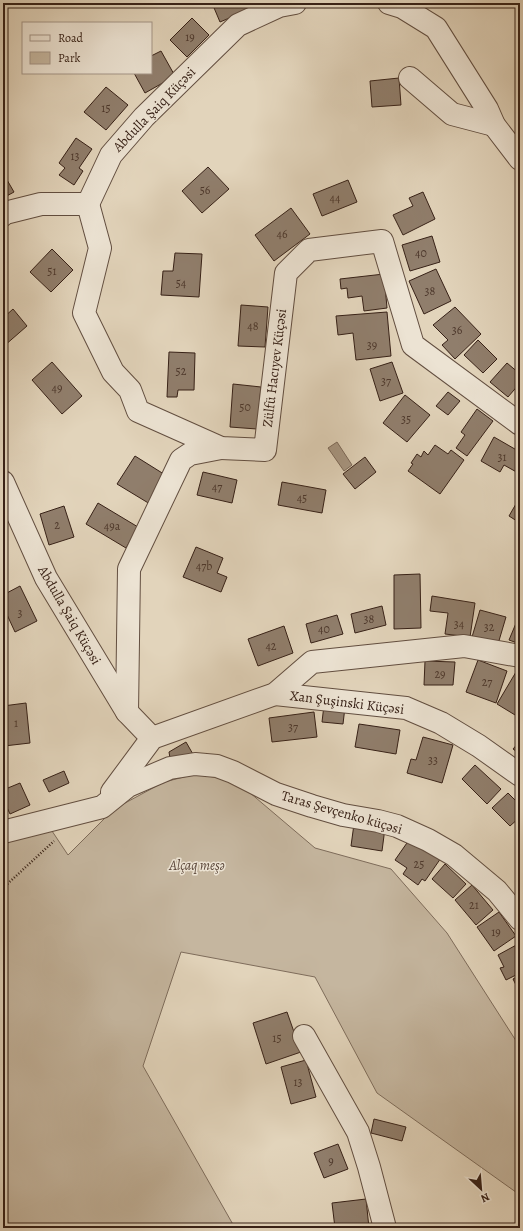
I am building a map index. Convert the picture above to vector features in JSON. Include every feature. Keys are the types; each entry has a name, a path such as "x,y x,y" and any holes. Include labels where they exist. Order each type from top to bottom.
{"street":[{"name":"Abdulla Şaiq Küçəsi","path":"88,204 111,155 144,117 238,25 279,6 295,3"},
{"path":"389,3 402,7 436,28 487,110 494,125 520,159"},
{"path":"410,78 452,114 494,125"},
{"path":"3,215 5,213 41,204 88,204"},
{"name":"Zülfü Hacıyev Küçəsi","path":"88,204 100,248 84,313 113,372 130,390 138,411 221,448 264,450 286,273 309,250 382,241 413,345 520,424"},
{"path":"127,712 129,569 181,460 190,454 221,448"},
{"name":"Abdulla Şaiq Küçəsi","path":"3,482 46,578 127,712 152,738"},
{"name":"Xan Şuşinski Küçəsi","path":"152,738 275,694 312,662 464,646 520,656"},
{"name":"Xan Şuşinski Küçəsi","path":"275,694 406,708 441,723 479,746 520,775"},
{"path":"3,832 102,806 152,738"},
{"name":"Taras Şevçenko küçəsi","path":"102,806 128,786 170,768 195,764 217,766 283,796 343,815 378,820 428,840 454,855 497,891 520,919"},
{"path":"304,1036 358,1132 371,1173 385,1228"}],"path":[{"path":"3,888 55,840"}],"green space":[{"name":"Alçaq meşə","path":"196,774 236,781 315,848 391,869 447,933 520,1047 520,1195 377,1093 315,977 181,952 143,1066 235,1228 3,1228 3,833 42,816 68,855 114,809 164,782"}],"shaded area":[{"path":"337,442 352,465 344,471 328,448"}],"building":[{"path":"212,3 259,3 260,5 220,22"},
{"path":"192,18 209,35 187,57 170,40"},
{"path":"161,51 175,76 145,93 135,74 152,74 152,56"},
{"path":"399,78 401,105 372,107 370,81"},
{"path":"106,87 128,105 106,130 84,112"},
{"path":"76,138 92,149 79,168 83,171 74,185 59,175 65,168 59,163"},
{"path":"208,167 229,189 202,213 182,191"},
{"path":"3,173 14,192 3,198"},
{"path":"348,180 357,202 322,216 313,194"},
{"path":"423,192 435,219 403,235 393,215 413,206 409,198"},
{"path":"291,208 310,234 274,261 255,235"},
{"path":"432,236 440,262 410,271 402,245"},
{"path":"52,249 73,270 51,292 30,272"},
{"path":"175,253 202,254 199,297 161,295 163,271 173,271"},
{"path":"436,269 451,301 424,314 409,281"},
{"path":"384,274 387,308 364,311 362,296 348,298 347,288 341,289 340,279"},
{"path":"241,305 268,307 265,347 238,346"},
{"path":"455,307 481,334 455,359 442,345 448,340 433,325"},
{"path":"13,309 27,326 4,346 3,318"},
{"path":"387,312 391,356 356,360 353,333 338,335 336,316"},
{"path":"478,340 497,359 483,373 464,355"},
{"path":"169,352 195,353 194,390 178,390 177,397 167,397"},
{"path":"52,362 82,396 62,414 32,380"},
{"path":"392,362 403,393 380,401 370,369"},
{"path":"507,363 520,374 520,383 508,397 490,382"},
{"path":"233,384 261,387 257,429 230,427"},
{"path":"448,392 460,401 448,415 436,406"},
{"path":"405,395 430,415 407,442 383,423"},
{"path":"477,409 493,421 467,456 456,448 465,435 461,432"},
{"path":"494,437 520,452 520,474 504,465 500,472 481,461"},
{"path":"435,445 448,454 451,450 464,460 440,494 408,471 417,454 421,457 424,451 428,455"},
{"path":"135,456 167,476 150,504 117,484"},
{"path":"365,457 376,472 355,489 343,474"},
{"path":"203,472 237,480 232,503 197,495"},
{"path":"282,482 326,490 322,513 278,505"},
{"path":"520,497 520,523 509,516"},
{"path":"98,503 138,527 126,548 86,524"},
{"path":"64,506 74,537 49,545 40,514"},
{"path":"196,547 223,558 217,573 227,577 221,592 183,577"},
{"path":"420,574 421,628 394,629 394,575"},
{"path":"20,586 37,621 15,632 3,606 3,595"},
{"path":"432,596 475,603 470,637 445,634 448,613 430,611"},
{"path":"382,606 386,625 355,633 351,614"},
{"path":"480,610 506,617 498,644 472,637"},
{"path":"337,615 343,634 311,643 306,624"},
{"path":"520,616 520,644 509,640"},
{"path":"284,626 293,653 258,666 248,639"},
{"path":"478,660 507,671 496,703 466,692"},
{"path":"425,661 455,662 453,685 424,685"},
{"path":"516,672 520,675 520,718 497,704"},
{"path":"26,703 30,743 4,746 3,706"},
{"path":"324,705 345,707 343,724 322,722"},
{"path":"314,712 317,737 272,742 269,718"},
{"path":"359,724 400,730 396,754 355,747"},
{"path":"423,737 453,745 442,783 407,773 411,759 416,760"},
{"path":"520,741 520,754 513,749"},
{"path":"186,742 194,756 170,758 169,752"},
{"path":"475,765 501,789 487,804 462,779"},
{"path":"64,771 69,783 49,792 43,780"},
{"path":"20,783 30,805 10,814 3,799 3,790"},
{"path":"508,793 520,805 520,817 510,826 492,808"},
{"path":"354,824 385,828 382,851 351,846"},
{"path":"409,840 441,858 425,881 422,879 418,885 403,874 407,868 395,860"},
{"path":"445,864 466,884 453,898 432,879"},
{"path":"472,885 493,910 476,925 455,900"},
{"path":"499,912 516,936 494,951 477,927"},
{"path":"520,943 520,973 506,980 500,968 504,967 498,955"},
{"path":"520,975 520,993 513,979"},
{"path":"287,1012 301,1052 266,1064 253,1023"},
{"path":"306,1060 316,1097 291,1104 281,1067"},
{"path":"374,1119 406,1127 402,1141 371,1133"},
{"path":"338,1144 348,1169 324,1178 314,1153"},
{"path":"366,1199 369,1228 335,1228 332,1203"}]}
